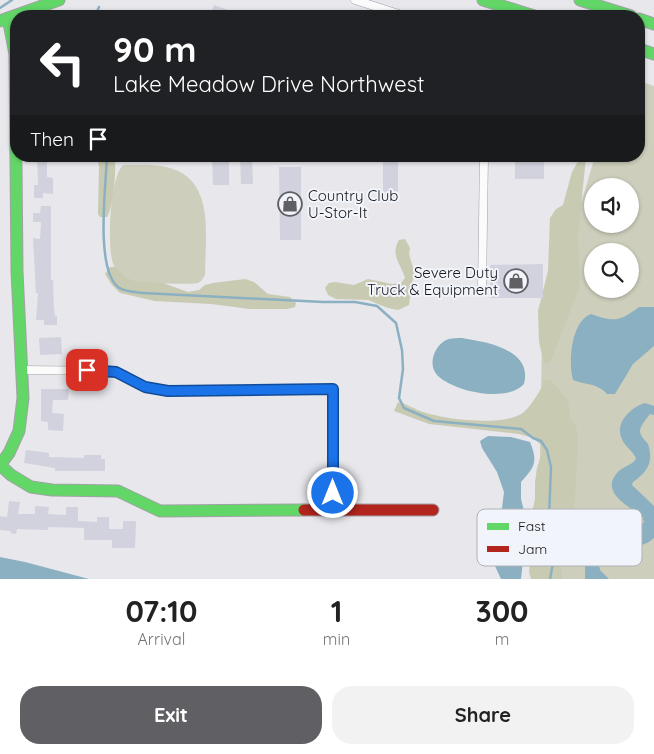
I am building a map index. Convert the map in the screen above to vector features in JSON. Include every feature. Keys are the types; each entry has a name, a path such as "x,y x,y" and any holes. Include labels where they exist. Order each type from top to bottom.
{"main road":[{"path":"32,10 59,0"},
{"path":"483,0 515,10"},
{"path":"580,0 612,10"},
{"path":"4,20 10,39"},
{"path":"16,162 17,261 23,398 21,421 13,444 0,465 13,478 33,488 46,490 117,491 151,509 160,511 433,510"}],"street":[{"path":"355,0 386,10"},
{"path":"482,290 484,162"},
{"path":"22,370 112,371 125,375 145,387 168,391 333,389 333,510"}],"green space":[{"path":"645,83 654,86 654,579 538,579 538,566 642,566 642,509 539,509 542,337 584,194 584,233 639,233 639,178 589,178 593,162 645,162"},
{"path":"98,162 115,162 113,196 107,217 100,217 98,214"},
{"path":"578,162 586,162 578,234 580,286 550,363 544,363 539,342 538,311 548,271 550,218 556,209 563,205 572,172"},
{"path":"123,165 166,167 182,173 193,183 200,195 206,226 205,275 198,283 176,284 132,281 122,275 114,266 110,245 112,198 115,183"},
{"path":"405,239 410,248 409,254 414,271 409,305 398,310 368,300 336,299 328,295 325,288 329,283 335,282 354,285 368,279 392,284 401,283 405,278 397,259 396,250 399,240"},
{"path":"110,267 115,267 127,278 134,281 163,283 188,292 199,290 205,285 213,283 245,279 254,282 268,294 290,297 296,303 295,307 287,309 250,309 211,304 155,301 120,293 105,274"},
{"path":"544,380 549,380 568,400 570,418 576,426 578,439 575,501 572,509 533,509 537,468 542,452 540,444 533,438 519,434 429,424 394,411 398,402 433,415 459,419 487,421 512,418 524,412 532,404"},
{"path":"530,566 561,566 562,579 531,579"}],"water":[{"path":"639,307 654,307 654,346 633,364 615,394 607,394 600,388 573,380 571,353 575,333 584,318 591,314 611,319 621,318"},
{"path":"462,338 495,345 515,355 525,372 524,384 516,390 494,394 468,391 446,382 438,376 433,367 435,351 446,340"},
{"path":"645,403 654,406 654,415 650,414 640,429 642,436 648,444 650,462 642,475 632,485 654,506 654,538 642,545 642,524 644,522 642,509 632,509 623,503 613,491 612,485 614,478 620,470 633,463 636,459 624,443 620,430 624,418 639,405"},
{"path":"488,436 511,437 530,442 534,455 534,464 521,482 521,499 524,509 502,509 504,492 497,472 482,448 480,441"},
{"path":"0,557 25,562 89,579 0,579"},
{"path":"495,566 522,566 521,579 501,579"},
{"path":"585,566 599,566 600,570 609,579 585,579"}],"building":[{"path":"214,5 228,10 212,10"},
{"path":"37,162 47,162 47,177 53,178 53,194 43,193 43,198 34,198 34,185 38,185"},
{"path":"212,162 229,162 229,185 213,185"},
{"path":"240,162 252,162 253,184 241,184"},
{"path":"383,162 398,162 398,203 383,202"},
{"path":"515,162 544,162 544,179 515,179"},
{"name":"Country Club U-Stor-It","path":"279,167 301,167 301,240 280,240"},
{"path":"41,206 51,206 51,280 53,280 54,309 55,316 57,316 57,325 44,325 44,320 36,320 38,293 36,293 33,238 40,239 41,222 33,222 33,213 40,213"},
{"name":"Severe Duty Truck & Equipment","path":"543,264 543,298 490,298 490,265"},
{"path":"61,337 62,354 40,355 39,338"},
{"path":"41,389 69,389 68,400 53,400 52,413 64,414 63,431 48,430 48,422 41,421"},
{"path":"26,450 49,453 49,457 84,458 84,455 101,455 101,459 105,459 105,471 55,471 55,468 24,463"},
{"path":"9,501 20,502 18,514 35,514 35,506 49,507 48,514 66,515 66,507 78,507 78,521 97,522 97,517 109,517 109,529 123,529 123,521 136,521 135,548 112,548 112,540 84,540 84,528 48,527 48,530 17,529 16,534 10,533 11,531 0,530 0,516 7,517"}],"waterway":[{"path":"0,8 12,0"},
{"path":"107,162 104,245 106,263 111,277 120,289 143,293 355,302 377,306 396,323 402,350 403,369 399,398 404,408 434,421 521,429 533,438 541,441 547,450 551,467 549,509"},
{"path":"550,579 552,566"}],"traffic: fast":[{"path":"31,10 59,0"},
{"path":"483,0 515,10"},
{"path":"580,0 612,10"},
{"path":"0,21 10,17"},
{"path":"8,18 10,28"},
{"path":"645,21 654,24"},
{"path":"645,51 654,54"},
{"path":"0,465 9,453 19,431 23,398 17,271 16,162"},
{"path":"0,465 11,475 31,487 52,490 118,491 160,511 304,510"}],"traffic: jam":[{"path":"304,510 433,510"}],"place":[{"name":"Country Club U-Stor-It","path":"290,204"},
{"name":"Severe Duty Truck & Equipment","path":"516,281"}],"route":[{"path":"87,370 116,372 145,387 168,391 333,389 333,493"}]}
